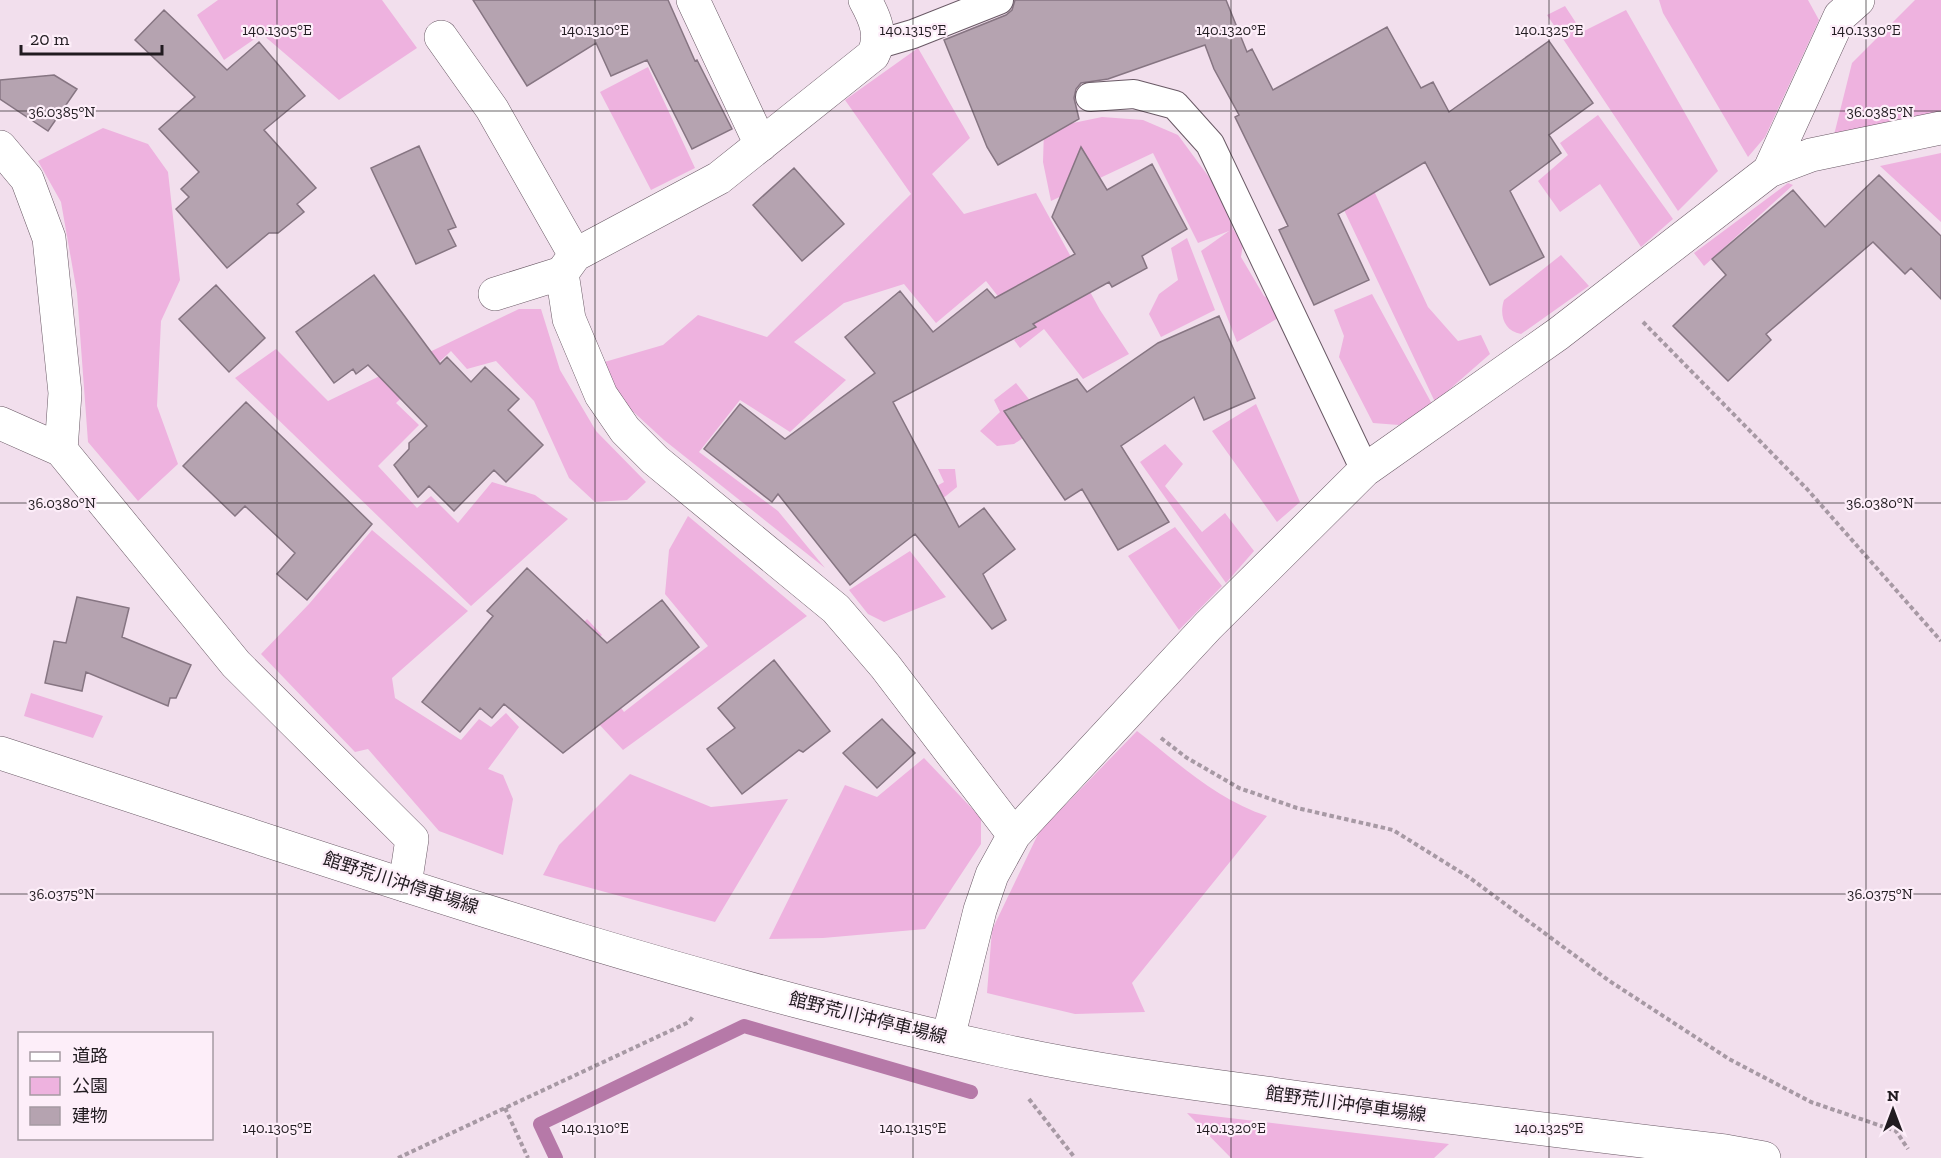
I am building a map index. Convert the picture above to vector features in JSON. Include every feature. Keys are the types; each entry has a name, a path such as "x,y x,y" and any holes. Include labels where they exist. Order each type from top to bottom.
{"street":[{"path":"693,0 761,145"},
{"path":"495,294 569,264 719,178 761,145 873,55 879,44 876,20 866,0"},
{"path":"1768,171 1844,5"},
{"path":"441,37 492,109 569,264 569,319 601,395 625,430 655,460 836,609 885,666 1014,835"},
{"path":"948,1038 980,910 992,874 1014,835 1208,626 1365,470 1558,334 1768,171 1810,155 1941,128"},
{"path":"0,147 27,179 49,238 65,393 61,450"},
{"path":"0,423 61,450 236,664 412,839 405,885"},
{"name":"館野荒川沖停車場線","path":"0,753 405,885 718,980 1002,1051 1150,1077 1764,1158"}],"lane":[{"path":"879,44 913,34 999,0"},
{"path":"1089,97 1134,94 1175,105 1210,144 1365,470"}],"path":[{"path":"1613,291 1807,489 1941,641"},
{"path":"1128,712 1187,758 1239,788 1297,808 1393,830 1470,878 1608,980 1729,1059 1810,1102 1896,1131 1908,1149"},
{"path":"398,1158 689,1022 718,980"},
{"path":"1002,1051 1028,1098 1075,1158"},
{"path":"505,1108 528,1158"}],"green space":[{"path":"218,0 382,0 417,48 339,100 262,34 224,60 197,15"},
{"path":"1659,0 1808,0 1819,20 1765,137 1748,157 1663,13"},
{"path":"1915,0 1941,0 1941,116 1833,139 1852,63"},
{"path":"1565,6 1582,32 1626,10 1718,171 1678,211 1547,15"},
{"path":"918,48 970,138 932,174 964,214 1036,193 1100,310 1129,354 1083,379 1044,329 1020,348 1014,340 1026,332 986,281 936,323 904,284 844,303 794,342 846,380 790,432 740,400 699,452 778,511 825,568 664,440 614,394 601,363 663,345 698,315 767,337 911,194 845,100"},
{"path":"648,67 695,168 651,190 600,92"},
{"path":"1598,115 1673,219 1641,247 1600,184 1560,212 1538,181 1568,155 1560,143"},
{"path":"1102,117 1143,120 1178,135 1217,188 1233,229 1243,244 1241,257 1264,296 1272,300 1280,317 1237,342 1201,251 1229,231 1198,243 1153,153 1051,201 1043,162 1044,129"},
{"path":"103,128 148,144 168,172 180,280 161,321 157,406 178,464 138,501 88,442 77,293 61,202 38,161"},
{"path":"1941,153 1941,222 1880,166"},
{"path":"1788,183 1793,185 1704,266 1694,253"},
{"path":"1374,191 1428,307 1458,341 1481,335 1490,354 1435,402 1344,210"},
{"path":"1187,238 1215,310 1161,337 1149,314 1159,294 1178,280 1171,248"},
{"path":"1561,255 1589,286 1521,334 1510,330 1503,317 1504,300"},
{"path":"1372,294 1432,404 1399,425 1373,423 1339,357 1344,336 1334,310"},
{"path":"519,309 541,309 560,370 596,431 646,482 627,500 595,502 569,478 534,401 496,361 467,369 451,351 396,403 419,425 378,466 417,508 431,496 458,523 492,482 535,495 568,519 471,606 235,378 276,349 328,401"},
{"path":"1016,383 1047,422 1014,444 997,446 980,431 1000,412 994,400"},
{"path":"1256,404 1300,502 1277,522 1212,431"},
{"path":"1165,444 1183,464 1165,486 1202,532 1225,513 1254,551 1226,583 1140,462"},
{"path":"938,469 955,469 957,487 936,504 911,500 944,482"},
{"path":"688,516 807,616 623,750 545,666 587,619 602,635 582,653 624,712 708,646 665,594 669,550"},
{"path":"1175,527 1222,586 1179,630 1128,556"},
{"path":"372,530 468,611 392,678 395,698 461,740 479,719 491,727 506,713 519,727 488,769 503,775 513,799 503,855 439,831 368,749 355,752 261,654 309,604"},
{"path":"910,551 946,597 884,622 868,614 849,590"},
{"path":"31,693 103,716 93,738 24,716"},
{"path":"1137,731 1214,790 1267,816 1132,983 1145,1012 1075,1014 987,993 992,930 1039,832"},
{"path":"924,758 981,818 981,844 925,929 823,938 769,939 845,785 877,797"},
{"path":"630,774 711,807 788,799 715,922 543,875 559,845"},
{"path":"1187,1113 1449,1144 1434,1158 1231,1158"}],"building":[{"path":"473,0 668,0 695,61 697,60 732,129 692,149 647,60 611,76 596,43 527,86"},
{"path":"1015,0 1226,0 1247,52 1252,49 1273,90 1387,27 1421,88 1433,82 1449,112 1549,41 1593,103 1549,135 1561,153 1510,191 1544,257 1490,285 1425,162 1338,214 1369,280 1314,305 1279,230 1288,226 1235,117 1239,115 1214,69 1205,45 1108,79 1081,83 1076,89 1074,98 1079,119 998,165 987,147 944,40 1006,15 1012,10"},
{"path":"164,10 227,70 259,42 305,96 264,130 316,188 297,204 304,212 278,233 269,233 227,268 176,209 189,197 181,189 199,172 159,129 195,97 135,40"},
{"path":"54,75 77,89 48,131 0,99 0,80"},
{"path":"419,146 456,227 448,230 456,246 416,264 371,168"},
{"path":"1081,147 1107,190 1152,164 1187,229 1142,256 1147,268 1112,287 1109,282 1033,324 1036,327 893,402 959,527 984,508 1015,549 983,574 1006,620 992,629 915,534 850,585 778,494 772,502 704,449 740,404 785,439 875,373 845,337 900,291 933,332 987,289 995,298 1075,254 1052,217"},
{"path":"794,168 844,224 802,261 753,205"},
{"path":"1879,175 1941,236 1941,299 1911,268 1905,274 1873,242 1766,334 1771,340 1728,381 1673,326 1726,275 1712,259 1793,190 1825,227"},
{"path":"374,275 440,364 447,357 471,382 485,367 519,399 508,410 543,445 506,482 494,470 454,511 429,486 418,497 394,465 409,449 409,443 427,426 368,365 356,374 353,369 334,383 296,332"},
{"path":"216,285 265,338 229,372 179,319"},
{"path":"1219,316 1255,398 1204,420 1194,397 1121,446 1169,522 1118,550 1082,489 1065,500 1004,411 1077,379 1087,392 1158,343"},
{"path":"246,402 372,524 307,600 277,574 295,553 245,506 235,516 183,466"},
{"path":"527,568 607,643 662,600 699,647 563,753 504,704 492,718 480,708 460,732 422,702 493,616 487,611"},
{"path":"77,597 129,608 122,637 191,665 176,698 170,698 168,706 86,672 82,691 45,683 54,641 66,643"},
{"path":"774,660 830,731 803,752 799,750 742,794 707,749 735,728 718,708"},
{"path":"882,719 915,753 877,788 843,753"}],"waterway":[{"path":"556,1158 540,1124 744,1026 971,1092"}]}
